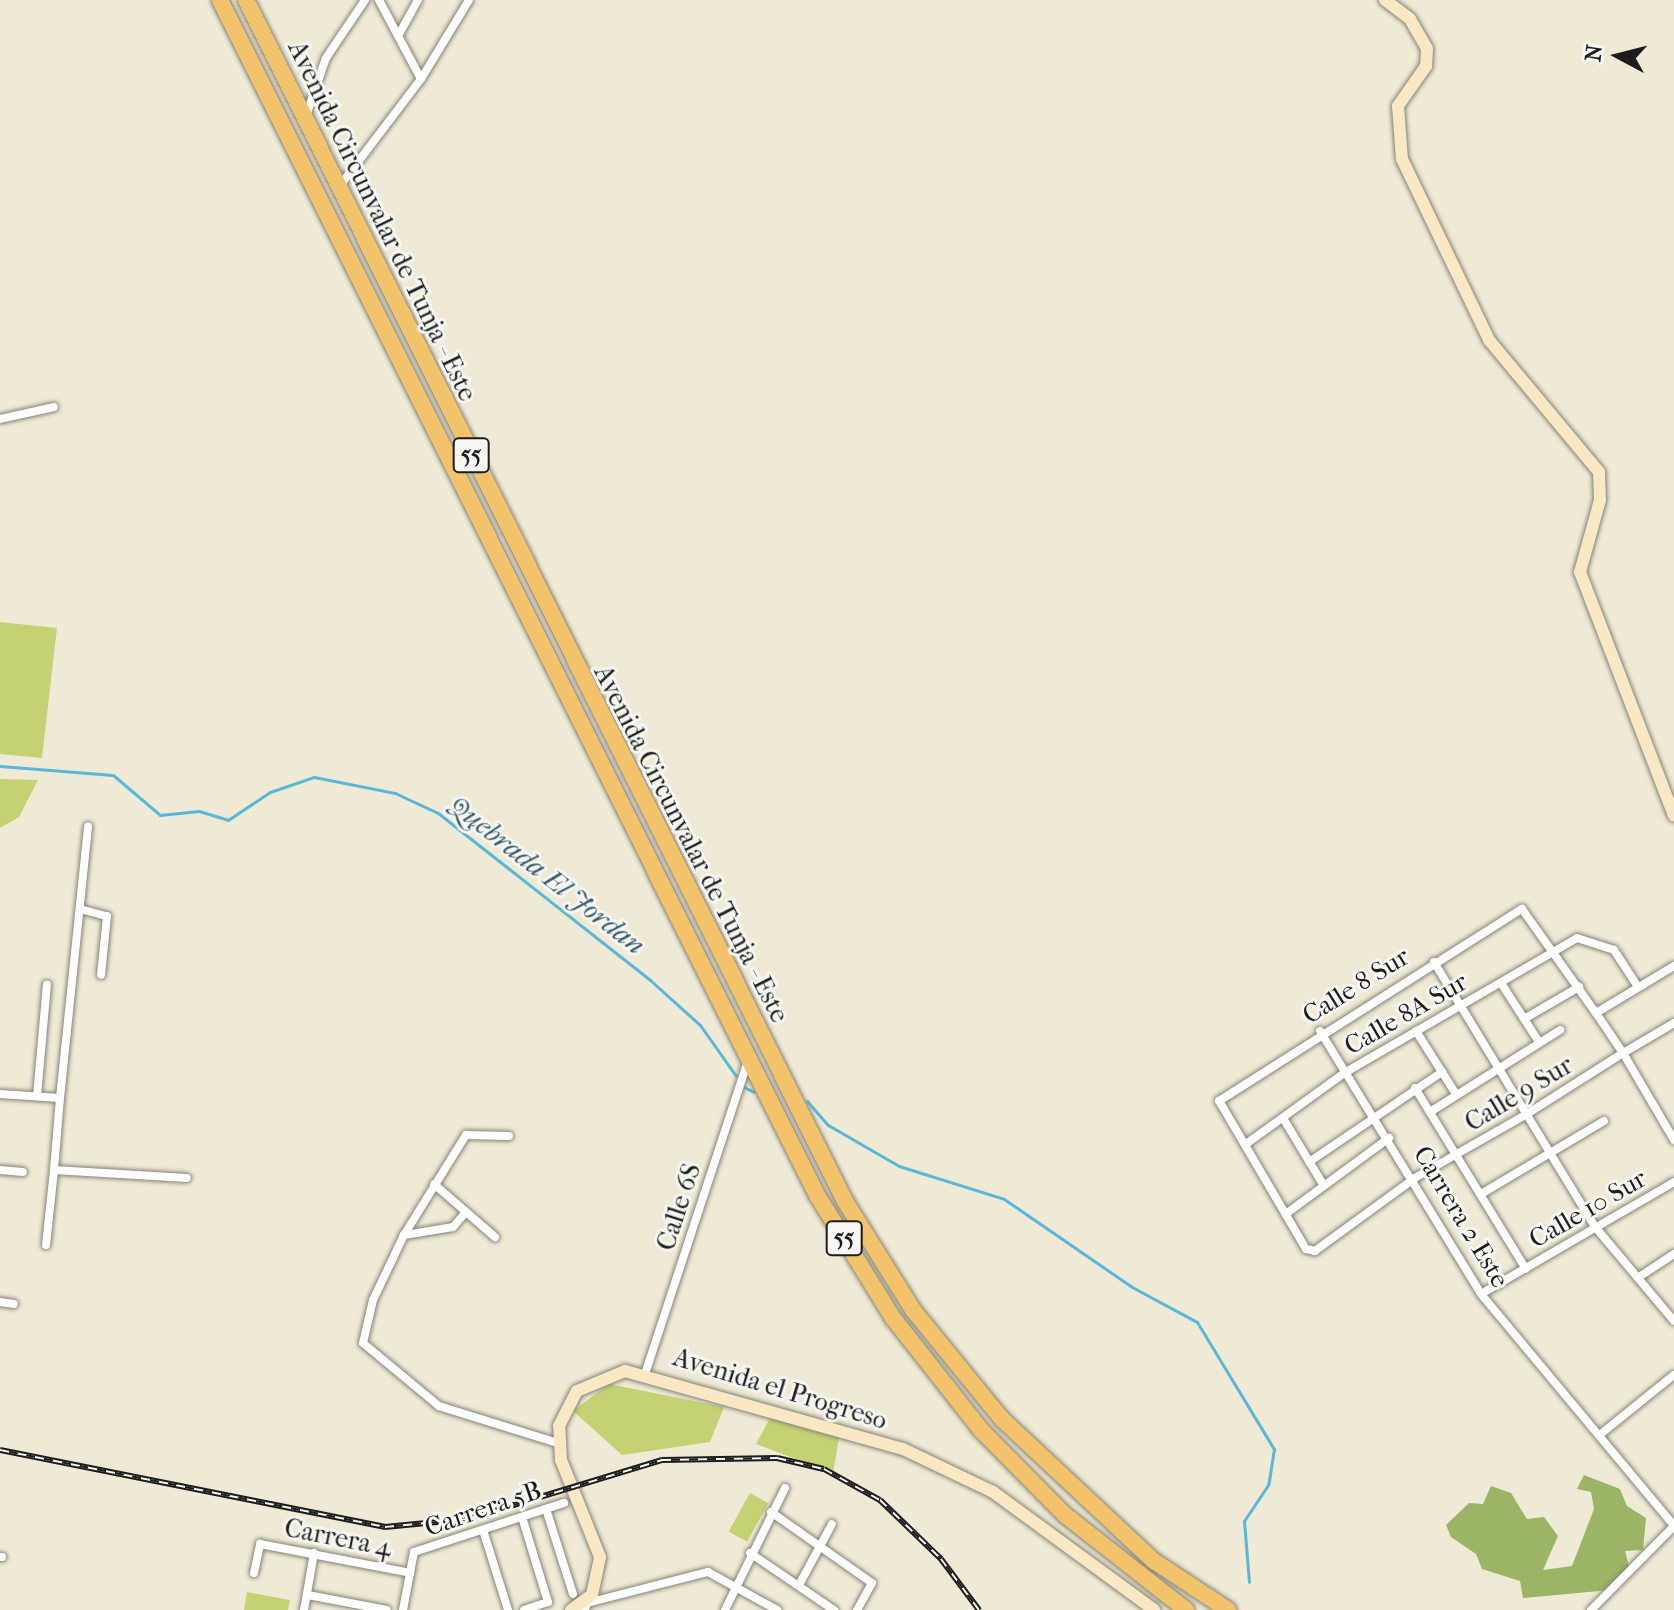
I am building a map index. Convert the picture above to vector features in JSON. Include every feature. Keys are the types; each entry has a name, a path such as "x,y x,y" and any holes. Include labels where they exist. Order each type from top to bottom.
{"highway":[{"name":"Avenida Circunvalar de Tunja - Este","path":"220,0 750,1055 817,1195 911,1341 982,1431 1065,1515 1186,1610"},
{"name":"Avenida Circunvalar de Tunja - Este","path":"246,0 853,1213 913,1310 1002,1419 1154,1561 1228,1610"}],"main road":[{"path":"1385,0 1410,19 1427,49 1426,66 1398,106 1396,133 1459,277 1489,340 1599,472 1600,500 1580,572 1674,815"},
{"name":"Avenida el Progreso","path":"558,1443 577,1391 607,1373 646,1371 903,1449 1023,1511 1149,1609"},
{"path":"558,1443 600,1557 586,1606 571,1610"}],"street":[{"path":"305,119 326,58 365,0"},
{"path":"379,0 421,79"},
{"path":"398,36 418,0"},
{"path":"338,187 421,79 469,0"},
{"path":"0,419 54,407"},
{"path":"46,1245 88,826"},
{"path":"80,909 107,916 101,975"},
{"name":"Calle 8 Sur","path":"1246,1144 1219,1101 1320,1031 1518,910 1555,950"},
{"name":"Calle 8A Sur","path":"1246,1144 1346,1072 1577,938 1596,941 1614,950 1638,987"},
{"path":"1555,950 1623,1053 1674,1140"},
{"path":"1434,962 1596,1228 1674,1321"},
{"path":"1596,1013 1674,966"},
{"path":"1501,983 1539,1042"},
{"path":"37,1096 47,984"},
{"path":"1524,1019 1579,987"},
{"name":"Calle 9 Sur","path":"1287,1213 1306,1249 1319,1250 1415,1178 1527,1114 1674,1023"},
{"path":"1430,1112 1560,1030"},
{"name":"Carrera 2 Este","path":"1320,1031 1415,1178 1481,1294 1602,1433 1674,1526"},
{"path":"1416,1031 1456,1094"},
{"name":"Calle 6S","path":"646,1371 750,1055"},
{"path":"1309,1162 1374,1114 1442,1072"},
{"path":"1415,1088 1526,1269"},
{"path":"0,1094 60,1098"},
{"path":"1283,1118 1324,1186"},
{"path":"1481,1194 1604,1121"},
{"path":"509,1136 466,1135 404,1235 363,1329 367,1354 439,1406 558,1443"},
{"path":"1246,1144 1287,1213 1389,1138"},
{"path":"0,1170 23,1172"},
{"path":"54,1170 187,1178"},
{"name":"Calle 10 Sur","path":"1481,1294 1674,1182"},
{"path":"434,1184 495,1237"},
{"path":"404,1235 453,1227 466,1212"},
{"path":"1639,1277 1674,1254"},
{"path":"0,1302 14,1304"},
{"path":"1602,1433 1674,1375"},
{"path":"725,1610 740,1583 750,1553 785,1488"},
{"name":"Carrera 5B","path":"410,1573 414,1552 564,1503"},
{"path":"546,1509 573,1594"},
{"path":"771,1512 872,1583 857,1610"},
{"path":"522,1517 548,1602 524,1610"},
{"path":"799,1585 832,1524"},
{"path":"1591,1610 1674,1526"},
{"path":"483,1530 508,1610"},
{"name":"Carrera 4","path":"254,1573 260,1544 410,1573"},
{"path":"304,1610 314,1553"},
{"path":"750,1553 834,1610"},
{"path":"586,1606 708,1572 740,1583 776,1610"},
{"path":"403,1610 410,1573"},
{"path":"308,1595 387,1610"}],"green space":[{"path":"0,622 57,628 42,758 0,754"},
{"path":"0,779 38,780 19,817 0,828"},
{"path":"609,1384 724,1407 710,1442 622,1455 573,1411"},
{"path":"770,1418 839,1438 833,1473 756,1444"},
{"path":"1584,1475 1620,1489 1627,1506 1646,1518 1643,1550 1625,1551 1630,1570 1610,1590 1523,1598 1520,1581 1482,1569 1476,1554 1451,1537 1446,1525 1469,1503 1483,1504 1491,1486 1511,1493 1527,1519 1544,1517 1558,1536 1543,1570 1572,1566 1594,1509 1591,1492 1577,1489"},
{"path":"750,1493 768,1503 747,1542 729,1531"},
{"path":"247,1592 290,1600 288,1610 244,1610"}],"waterway":[{"name":"Quebrada El Jordan","path":"0,766 113,775 160,815 199,811 228,820 270,792 314,777 395,793 438,813 650,980 700,1025 736,1076"},
{"path":"742,1086 754,1092"},
{"path":"807,1101 828,1125 899,1166 1004,1199 1132,1287 1197,1322 1274,1449 1268,1485 1244,1521 1249,1582"}],"railway":[{"path":"0,1450 385,1527 468,1519 662,1460 777,1458 824,1469 880,1500 941,1559 979,1610"}]}
